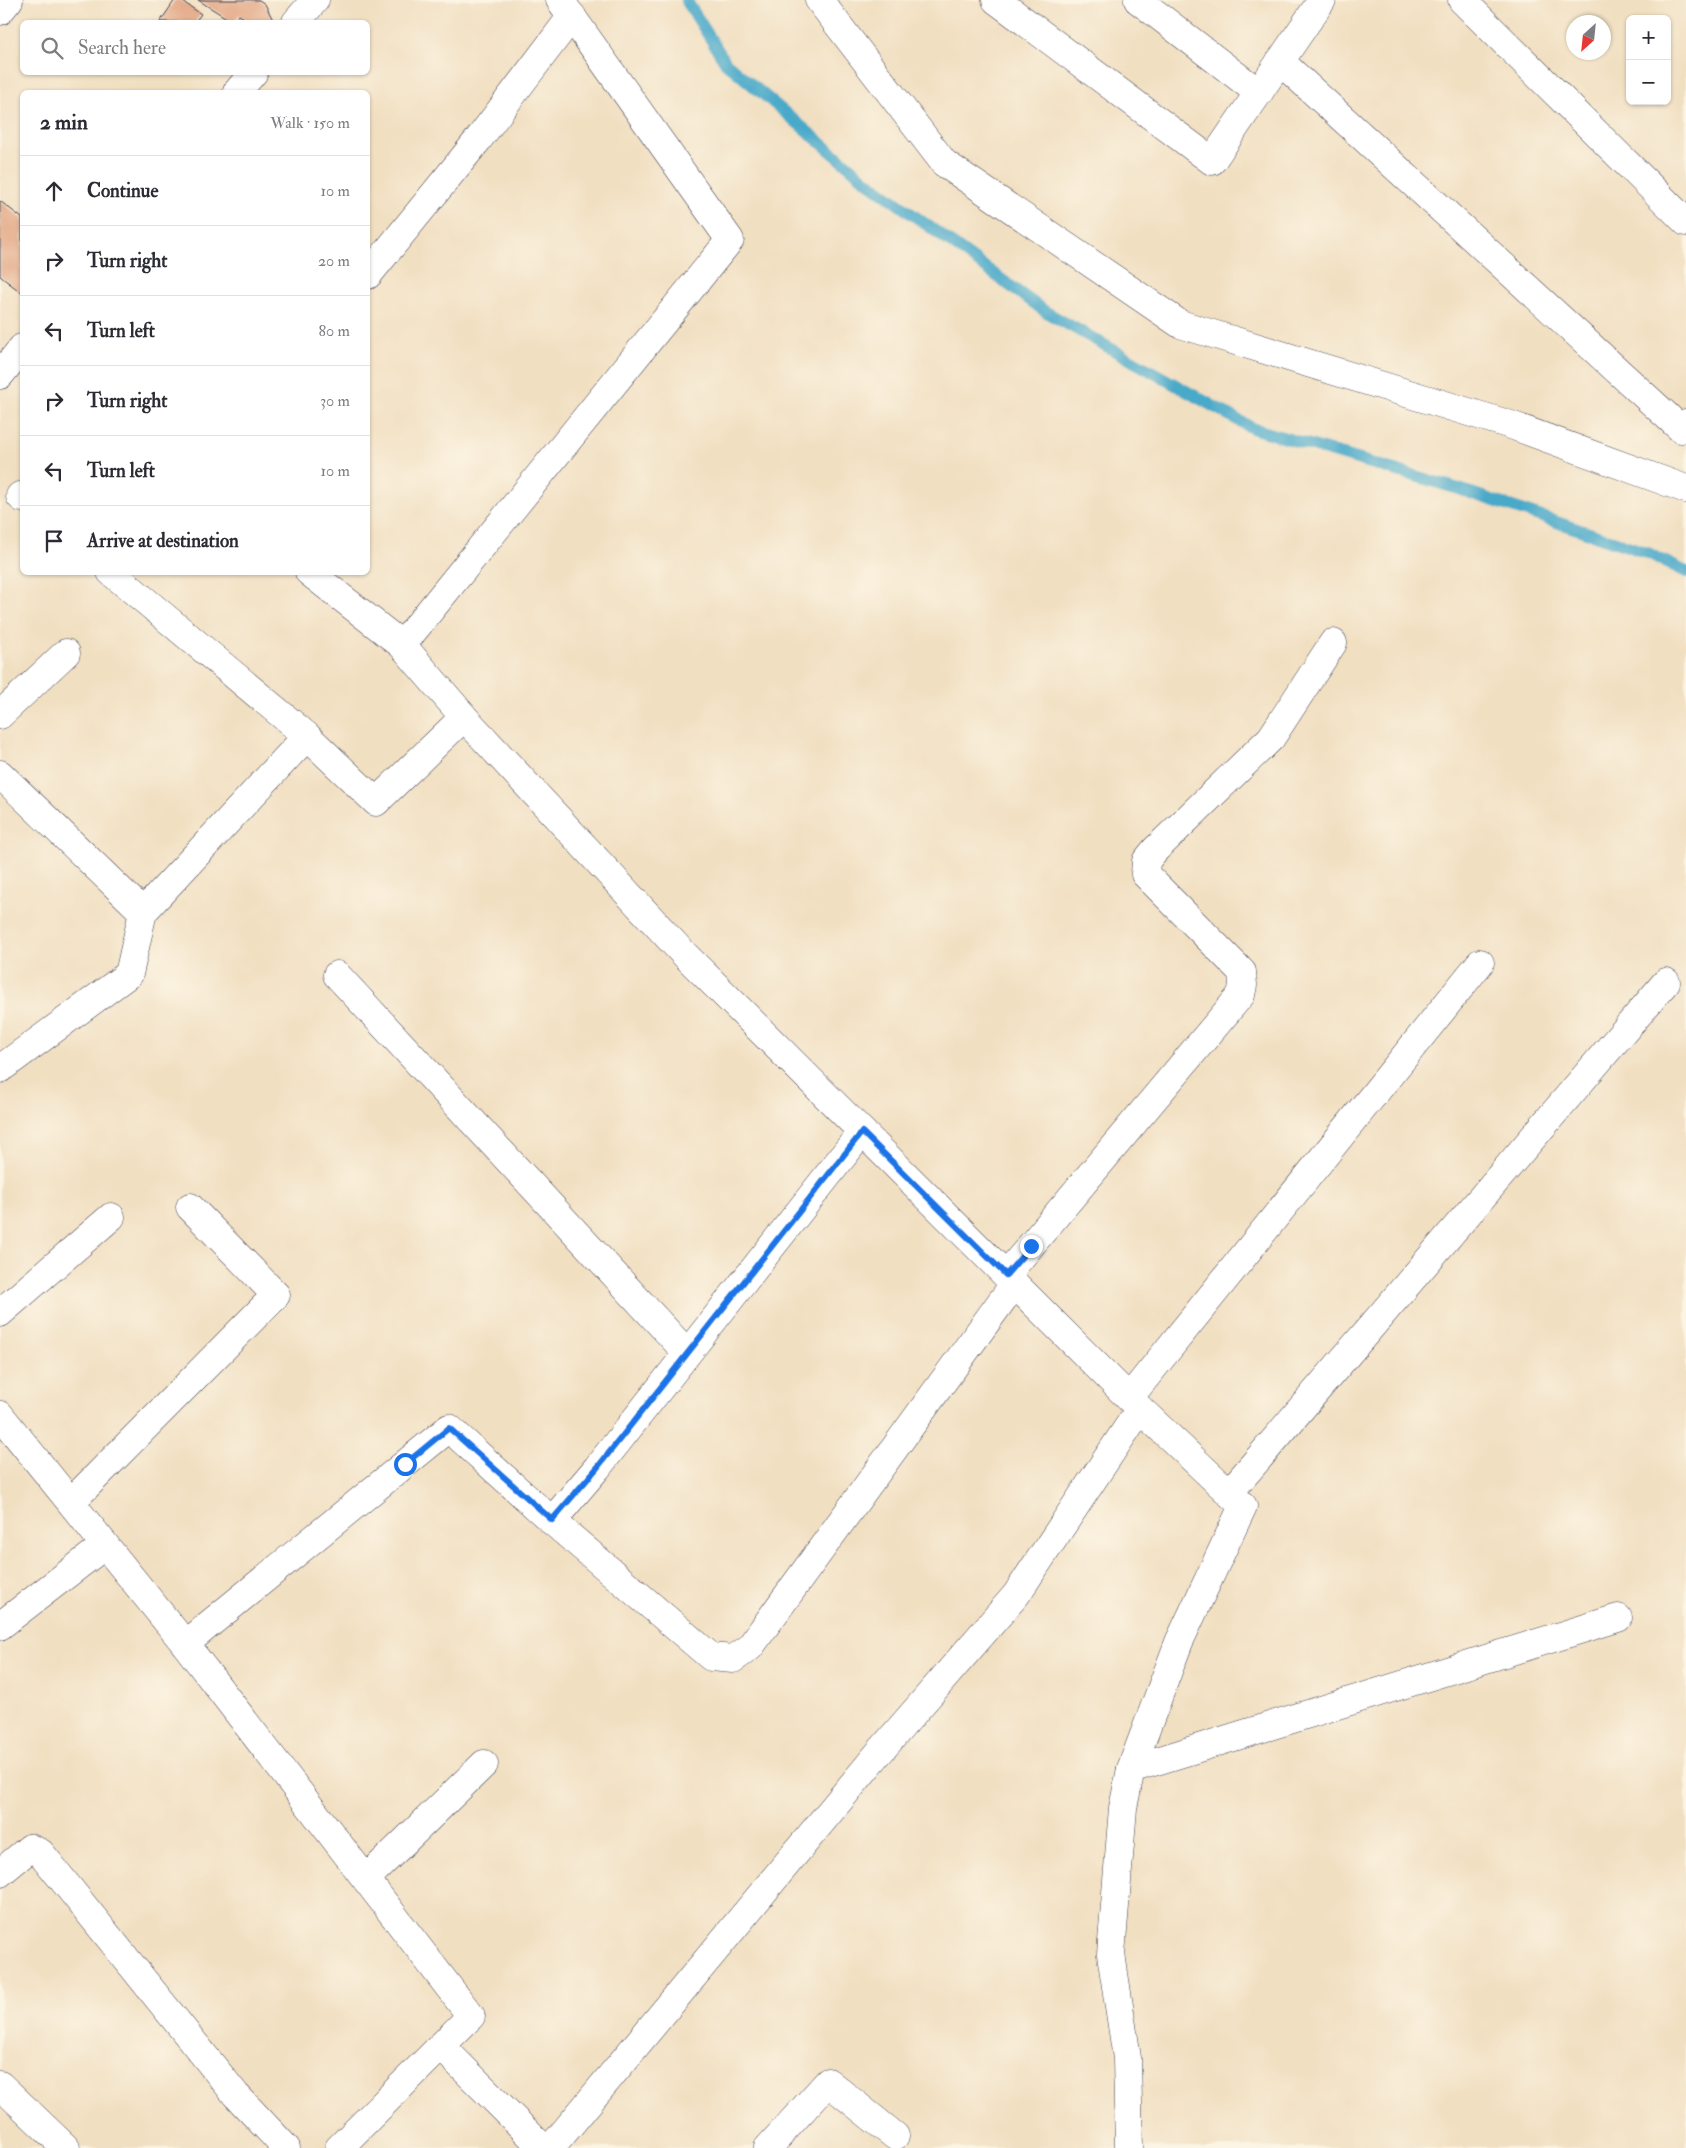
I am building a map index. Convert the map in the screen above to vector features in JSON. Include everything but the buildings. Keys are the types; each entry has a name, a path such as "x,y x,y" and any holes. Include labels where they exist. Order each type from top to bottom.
{"street":[{"path":"0,11 9,0"},
{"path":"298,20 315,0"},
{"path":"819,0 944,163 1180,324 1511,425 1686,490"},
{"path":"996,0 1212,162 1322,0"},
{"path":"1138,0 1259,92"},
{"path":"1462,0 1686,222"},
{"path":"370,273 478,140 566,8 730,240 402,644"},
{"path":"1280,61 1681,429 1686,423"},
{"path":"239,90 251,75"},
{"path":"0,375 16,349"},
{"path":"115,575 307,736 376,802 464,717"},
{"path":"313,575 402,644 464,717 682,952 1010,1280 1243,1506 1179,1642 1131,1769 1123,1808 1111,1954 1127,2058 1129,2148"},
{"path":"185,1644 449,1428 711,1657 733,1659 750,1647 1010,1280 1241,995 1243,986 1242,972 1145,874 1146,861 1155,850 1271,738 1333,643"},
{"path":"0,715 66,653"},
{"path":"0,1069 129,974 143,912 307,736"},
{"path":"0,774 143,912"},
{"path":"551,2148 878,1755 1011,1600 1135,1403 1480,963"},
{"path":"337,975 687,1353"},
{"path":"1229,1493 1666,982"},
{"path":"552,1520 597,1468 862,1132"},
{"path":"71,1502 276,1294 190,1207"},
{"path":"0,1313 112,1217"},
{"path":"0,1415 185,1644 471,2016 339,2148"},
{"path":"0,1626 105,1545"},
{"path":"1131,1769 1618,1618"},
{"path":"366,1879 484,1764"},
{"path":"0,1873 30,1848 41,1853 236,2095 286,2148"},
{"path":"441,2046 543,2148"},
{"path":"768,2148 828,2082 895,2136"},
{"path":"0,2085 66,2148"}],"waterway":[{"path":"686,0 726,63 864,179 1046,312 1252,428 1459,489 1648,553 1686,572"}],"route":[{"path":"405,1464 449,1428 552,1520 597,1468 862,1132 1006,1275 1031,1246"}]}
